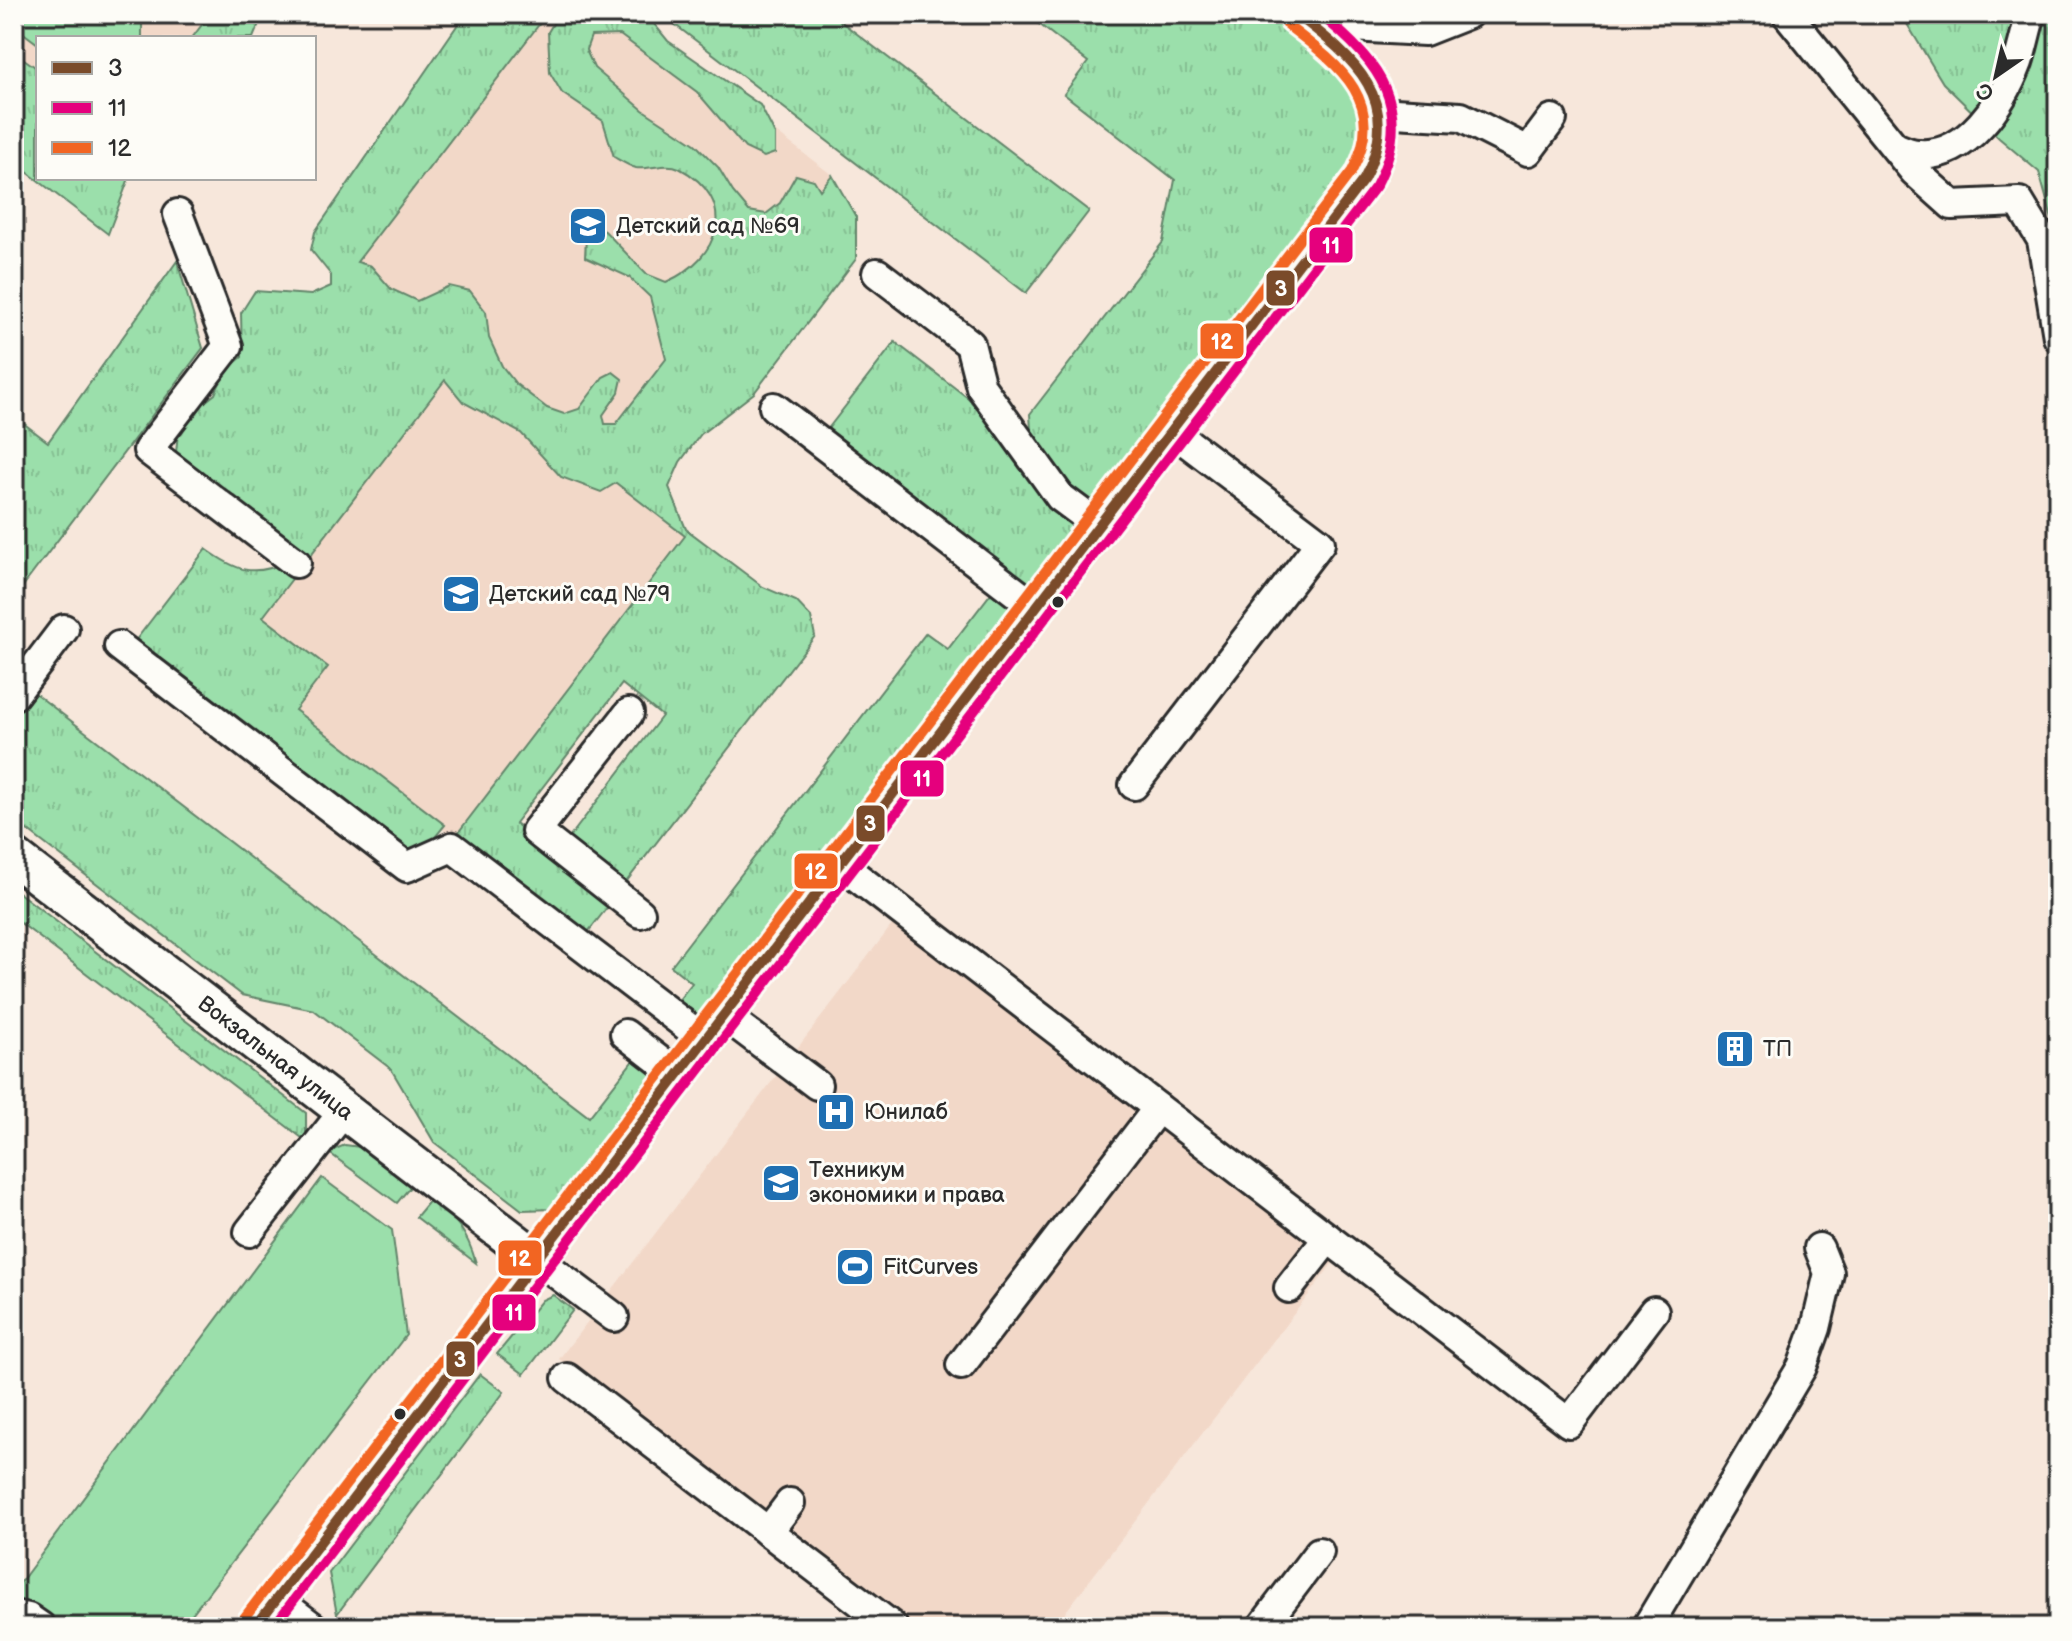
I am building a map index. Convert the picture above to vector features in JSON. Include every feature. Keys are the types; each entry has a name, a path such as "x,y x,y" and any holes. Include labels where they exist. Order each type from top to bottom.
{"main road":[{"name":"Вокзальная улица","path":"14,857 537,1259"},
{"path":"266,1613 537,1259"}],"street":[{"path":"614,1317 537,1259 1364,179 1378,146 1378,112 1373,91 1352,58 1296,14"},
{"path":"1314,14 1351,27 1380,21 1425,31 1468,14"},
{"path":"1787,14 1914,171 1952,205 2019,202 2042,240 2058,337"},
{"path":"1895,147 1919,154 1947,151 1973,134 1999,99 2017,64 2031,14"},
{"path":"1378,112 1461,117 1528,151 1552,119"},
{"path":"178,214 228,346 148,450 296,563"},
{"path":"877,273 970,344 981,387 1060,497 1099,526"},
{"path":"774,407 1036,608"},
{"path":"1134,785 1320,543 1172,431"},
{"path":"14,695 64,629"},
{"path":"119,646 407,867 452,847 705,1040"},
{"path":"629,713 536,831 640,913"},
{"path":"840,864 1569,1423 1654,1311"},
{"path":"724,1015 817,1085"},
{"path":"625,1034 678,1075"},
{"path":"961,1365 1158,1108"},
{"path":"249,1232 344,1111"},
{"path":"1289,1288 1328,1238"},
{"path":"1647,1627 1802,1367 1816,1328 1829,1273 1819,1248"},
{"path":"567,1378 893,1627"},
{"path":"768,1532 790,1503"},
{"path":"1262,1627 1319,1552"},
{"path":"266,1613 313,1627"},
{"path":"14,1615 28,1618 41,1627"}],"shaded area":[{"path":"14,14 220,14 204,36 36,36 36,85 14,68"},
{"name":"Детский сад №69","path":"547,14 622,14 832,175 614,460 356,262"},
{"name":"Детский сад №79","path":"458,362 686,536 454,838 227,664"},
{"path":"895,921 1336,1259 1054,1627 909,1627 559,1359"}],"green space":[{"path":"14,14 142,14 142,36 36,36 36,42 14,26"},
{"path":"210,14 263,14 254,36 194,36"},
{"path":"465,14 547,14 357,262 371,266 391,289 417,301 449,286 470,291 486,312 489,338 502,366 516,384 547,408 564,414 579,409 603,377 613,372 622,379 619,392 603,415 605,424 616,424 666,359 650,297 629,277 585,257 586,236 596,227 605,231 646,274 666,282 685,272 699,259 710,244 716,228 716,212 710,196 698,181 674,166 636,168 614,157 603,121 562,93 550,73 548,32 559,14 646,14 668,41 760,105 775,134 775,153 764,157 745,148 697,92 620,35 591,36 586,50 594,68 643,110 695,144 718,167 749,211 766,214 780,203 796,175 814,180 820,190 832,175 856,217 856,259 754,393 701,434 680,462 669,487 686,529 763,587 796,601 811,617 815,636 623,886 566,842 662,716 622,684 515,823 613,900 584,937 454,838 685,536 616,483 601,492 561,477 521,433 463,402 445,380 306,561 185,468 176,453 179,422 215,394 225,371 242,357 241,313 255,291 311,295 331,286 331,275 311,250 315,232"},
{"path":"661,14 831,14 1089,211 1026,293"},
{"path":"1026,14 1280,14 1311,39 1340,69 1352,85 1365,122 1363,146 1353,171 1092,511 1032,447 1030,414 1163,242 1175,180 1064,94 1088,62"},
{"path":"1901,14 2058,14 2058,241 2039,172 1943,83"},
{"path":"14,52 36,68 36,179 14,162"},
{"path":"38,180 128,180 108,234"},
{"path":"177,261 203,348 14,598 14,416 48,442"},
{"path":"895,342 968,398 1067,515 1072,528 1071,539 1033,588 827,430"},
{"path":"206,549 235,567 264,570 287,562 298,571 263,617 328,667 295,710 445,825 428,844 406,851 132,645"},
{"path":"995,588 1019,606 698,1025 674,1006 692,983 671,966 926,633 948,649"},
{"path":"14,598 22,655 14,666"},
{"path":"32,691 589,1117 635,1058 659,1076 557,1209 522,1210 434,1142 391,1069 314,1010 242,995 14,820 14,714"},
{"path":"14,889 306,1113 306,1141 14,918"},
{"path":"345,1145 360,1147 411,1186 397,1203 328,1152"},
{"path":"322,1178 392,1230 406,1335 182,1627 14,1627 14,1591"},
{"path":"431,1199 460,1226 476,1263 416,1217"},
{"path":"553,1295 573,1310 524,1374 497,1354 542,1300"},
{"path":"480,1374 504,1392 337,1614 329,1573"}],"transit line":[{"name":"3","path":"255,1627 1364,179 1375,151 1379,126 1376,104 1368,84 1337,48 1296,14"},
{"name":"11","path":"273,1627 1376,186 1388,159 1393,134 1392,111 1385,89 1359,50 1319,14"},
{"name":"12","path":"244,1618 1352,171 1362,146 1365,124 1353,87 1340,70 1287,25"}],"place":[{"name":"Детский сад №69","path":"588,226"},
{"name":"Детский сад №79","path":"461,594"},
{"name":"ТП","path":"1735,1049"},
{"name":"Юнилаб","path":"836,1112"},
{"name":"Техникум экономики и права","path":"781,1183"},
{"name":"FitCurves","path":"855,1267"}]}
